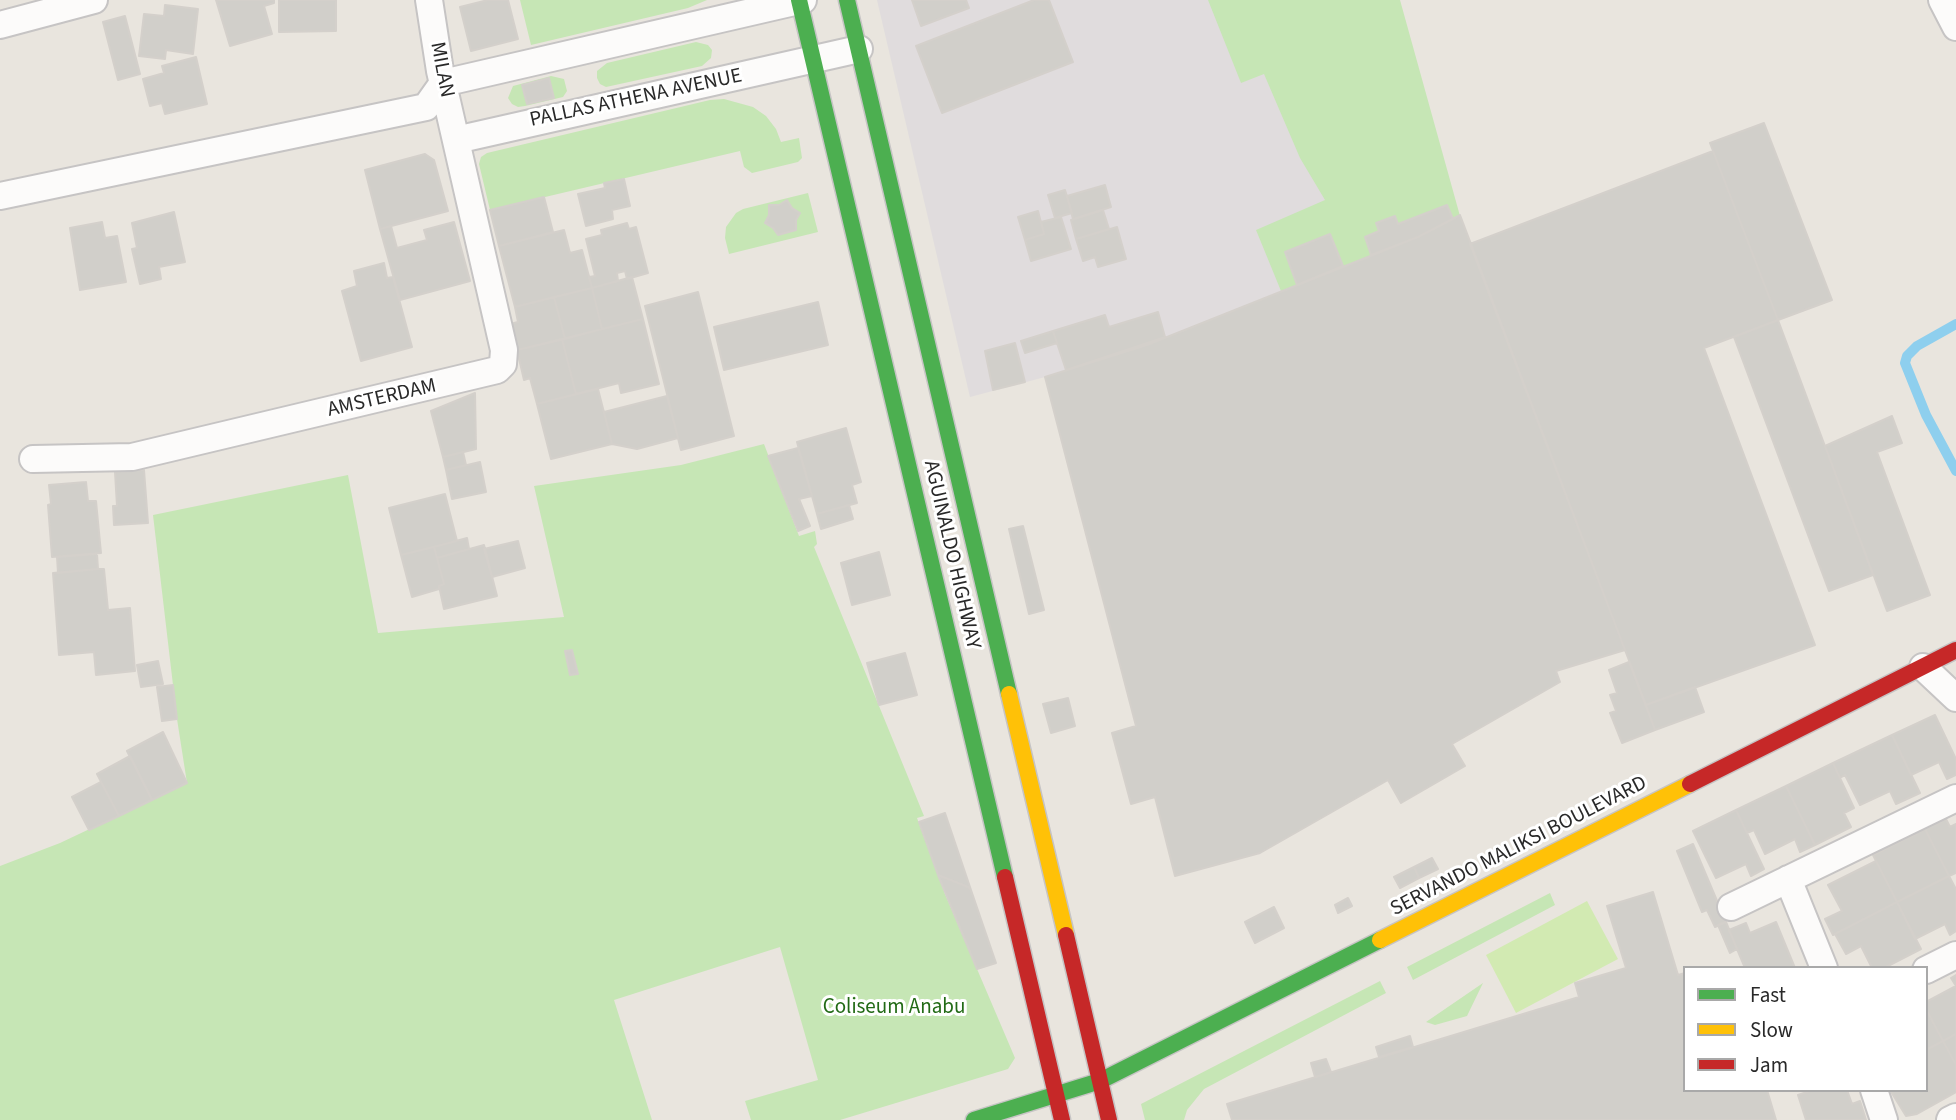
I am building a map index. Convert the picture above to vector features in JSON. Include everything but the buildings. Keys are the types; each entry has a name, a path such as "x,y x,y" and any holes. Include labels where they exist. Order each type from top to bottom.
{"main road":[{"name":"AGUINALDO HIGHWAY","path":"800,0 1062,1120"},
{"name":"AGUINALDO HIGHWAY","path":"847,0 1109,1120"},
{"name":"SERVANDO MALIKSI BOULEVARD","path":"974,1120 1100,1081 1956,650"}],"street":[{"path":"0,25 94,0"},
{"name":"MILAN","path":"429,0 456,140"},
{"path":"0,197 426,107 443,83 800,0"},
{"path":"1942,0 1956,27"},
{"name":"PALLAS ATHENA AVENUE","path":"456,140 859,49"},
{"path":"426,107 456,140"},
{"name":"AMSTERDAM","path":"33,459 132,457 497,370 503,364 504,350 456,140"},
{"path":"1923,667 1956,698"},
{"path":"1731,907 1956,798"},
{"path":"1788,879 1823,966"},
{"path":"1928,969 1956,955"},
{"path":"1875,1092 1884,1120"},
{"path":"1950,1120 1956,1117"}],"shaded area":[{"path":"877,0 1400,0 1358,260 1147,345 970,397"}],"green space":[{"path":"520,0 707,0 688,8 531,45"},
{"path":"1208,0 1400,0 1460,216 1418,237 1281,291 1256,230 1325,200 1300,158 1264,74 1241,83"},
{"path":"696,42 708,45 712,50 711,58 702,66 606,87 600,84 597,78 597,71 607,63"},
{"path":"551,76 564,79 567,91 563,97 518,107 508,98 513,86"},
{"path":"724,99 753,107 766,116 776,129 781,142 799,138 802,158 798,162 752,173 744,167 740,151 490,210 479,164 481,157 487,153 710,100"},
{"path":"808,193 818,232 729,254 725,238 726,227 736,213"},
{"name":"Coliseum Anabu","path":"764,444 799,536 815,531 817,544 814,547 924,816 917,818 945,894 1015,1058 1008,1069 840,1120 751,1120 745,1101 818,1080 780,947 614,1000 652,1120 0,1120 0,866 60,843 187,783 153,515 348,475 378,633 564,617 534,486 681,465"},
{"path":"1550,893 1555,905 1413,980 1407,967"},
{"path":"1587,901 1618,959 1516,1013 1486,955"},
{"path":"1380,981 1386,993 1204,1089 1187,1110 1184,1120 1145,1120 1141,1104"},
{"path":"1483,983 1467,1016 1435,1025 1426,1022"}],"waterway":[{"path":"1956,324 1917,346 1907,356 1905,363 1926,415 1956,471"}],"traffic: fast":[{"path":"799,0 1005,877"},
{"path":"847,0 1009,694"},
{"path":"974,1120 1100,1081 1380,940"}],"traffic: slow":[{"path":"1009,694 1066,935"},
{"path":"1380,940 1690,784"}],"traffic: jam":[{"path":"1690,784 1956,650"},
{"path":"1005,877 1062,1120"},
{"path":"1066,935 1109,1120"}]}
